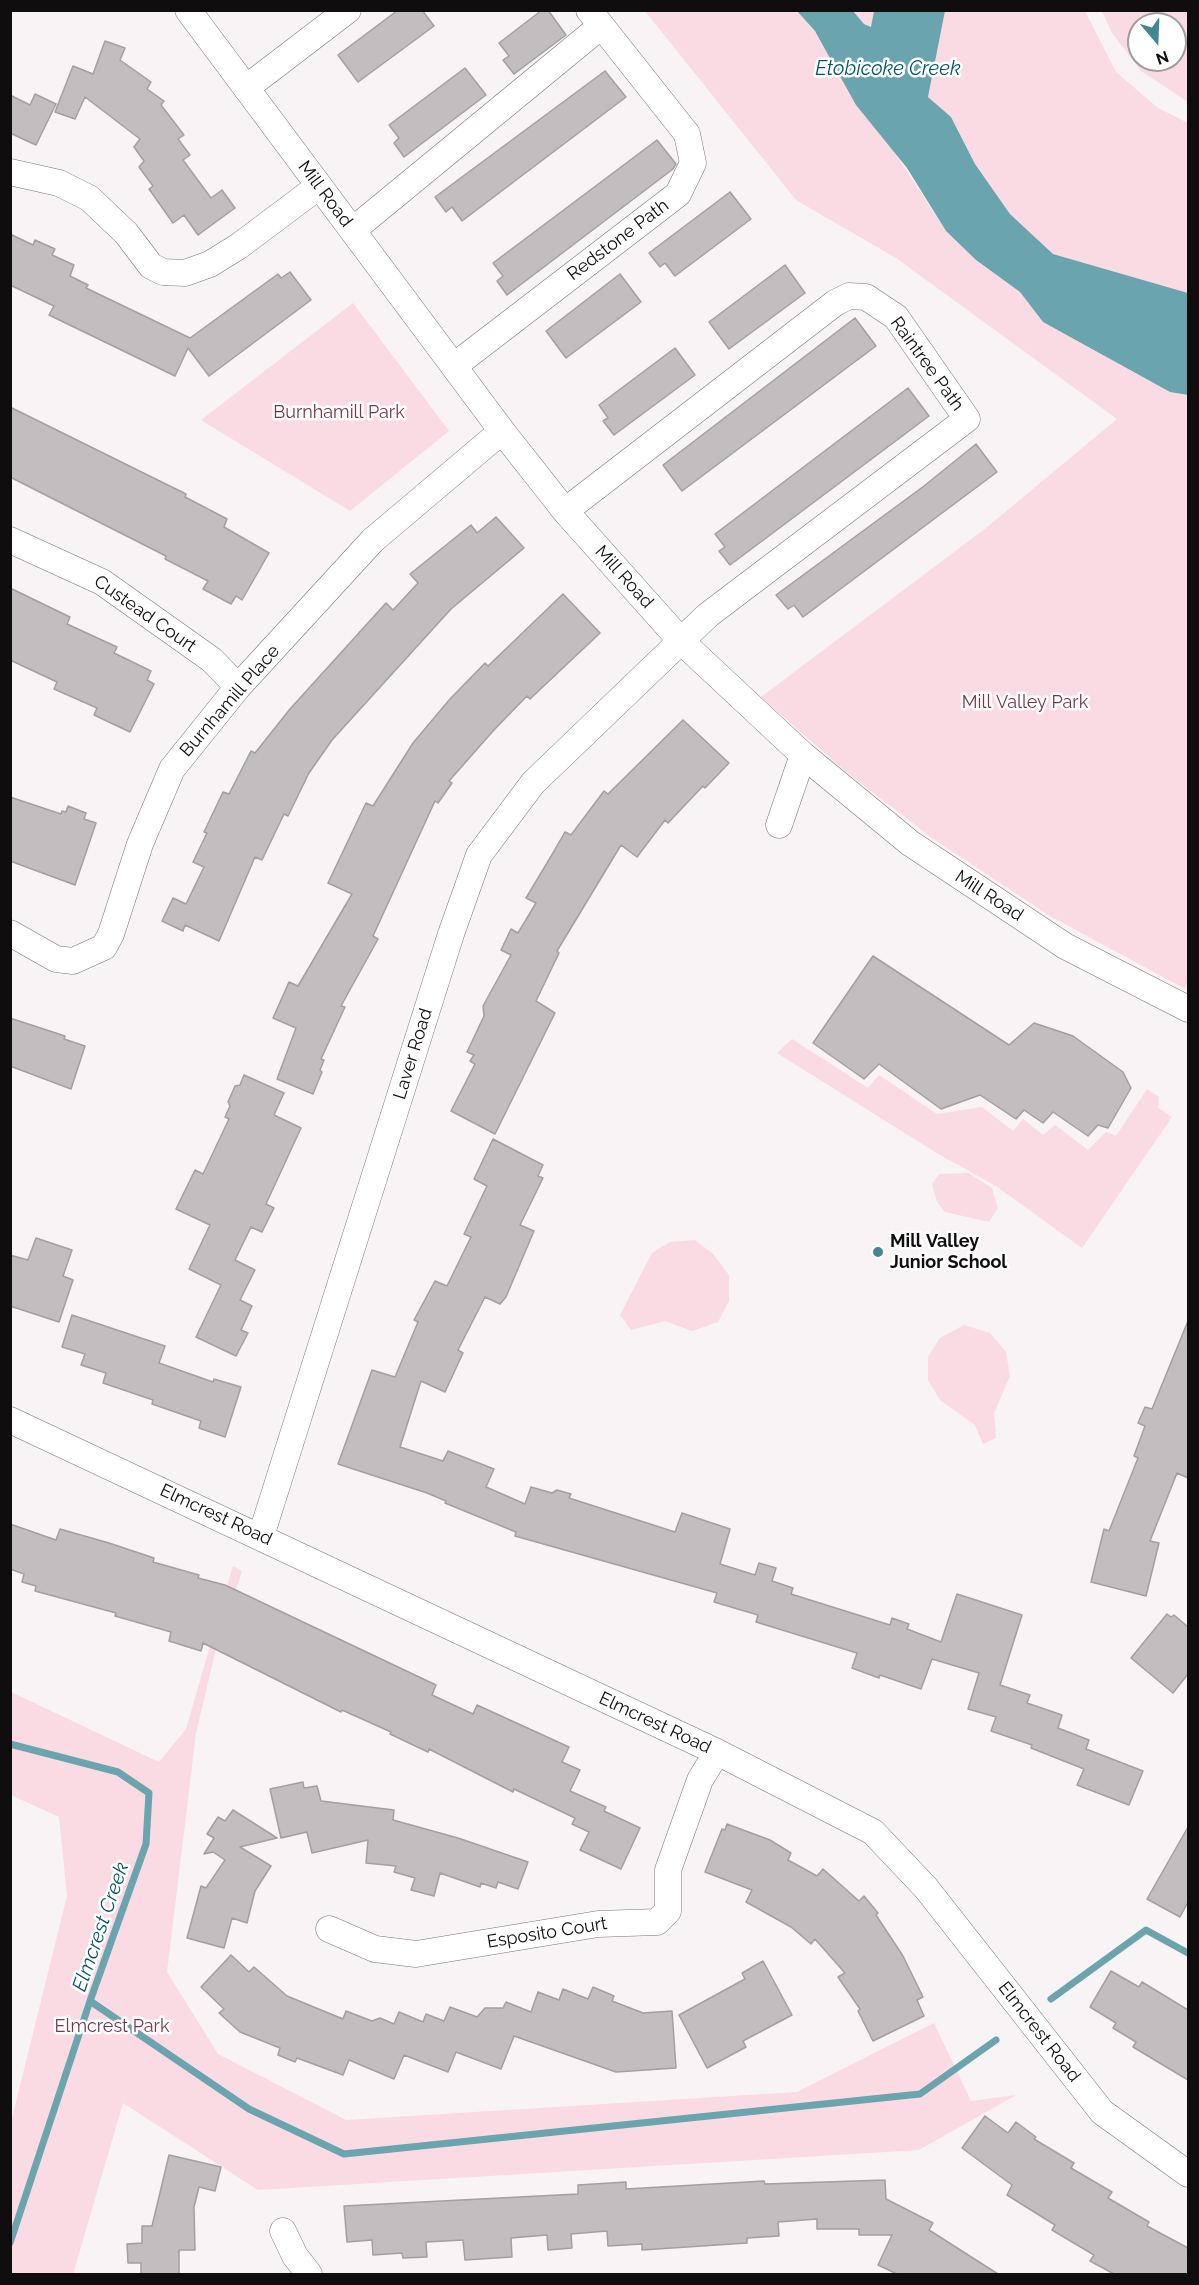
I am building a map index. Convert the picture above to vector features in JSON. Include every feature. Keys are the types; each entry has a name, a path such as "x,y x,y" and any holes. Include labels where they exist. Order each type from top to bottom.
{"street":[{"name":"Mill Road","path":"188,10 565,511 682,642 803,755 897,834 970,885 1065,946 1188,1009"},
{"path":"246,88 348,10"},
{"name":"Redstone Path","path":"353,230 595,18 687,134 693,163 678,194 454,366"},
{"path":"10,172 59,183 89,198 126,233 151,266 163,272 185,273 210,264 239,246 319,186"},
{"name":"Raintree Path","path":"565,511 835,303 849,296 866,297 896,317 967,419 708,615 682,642"},
{"name":"Burnhamill Place","path":"10,933 56,959 73,961 104,947 111,934 140,844 172,769 238,687 373,540 502,430"},
{"name":"Custead Court","path":"10,540 102,582 212,660 238,687"},
{"name":"Laver Road","path":"261,1536 451,934 479,855 533,783 682,642"},
{"path":"779,825 803,755"},
{"name":"Elmcrest Road","path":"10,1420 717,1752 873,1832 926,1888 1102,2112 1188,2174"},
{"name":"Esposito Court","path":"329,1929 375,1949 416,1954 598,1924 657,1922 668,1911 668,1870 700,1780 717,1752"},
{"path":"283,2231 295,2256 309,2274"}],"green space":[{"name":"Mill Valley Park","path":"645,11 797,11 815,31 946,231 976,260 1020,292 1043,322 1170,392 1188,395 1188,980 1185,989 1050,916 932,838 844,770 761,697 986,528 1117,419 896,258 796,200"},
{"path":"853,11 874,11 872,27 864,24"},
{"path":"945,11 1085,11 1116,72 1158,108 1188,123 1188,293 1053,254 1010,214 975,164 951,117 928,97"},
{"path":"1102,11 1188,11 1188,102 1143,72 1187,72 1187,12 1127,12 1127,53 1112,33"},
{"name":"Burnhamill Park","path":"353,303 449,431 350,511 201,420"},
{"path":"792,1039 868,1088 879,1075 937,1114 982,1107 1013,1131 1023,1119 1043,1135 1055,1125 1088,1150 1106,1132 1116,1136 1147,1089 1159,1097 1158,1108 1172,1117 1082,1248 996,1186 935,1152 777,1053"},
{"path":"968,1173 992,1188 998,1208 989,1222 945,1212 937,1202 932,1184 939,1174"},
{"path":"695,1240 713,1254 729,1275 729,1301 718,1322 692,1331 665,1321 631,1330 620,1315 652,1253 670,1242"},
{"path":"964,1325 990,1333 1006,1352 1010,1376 994,1413 996,1438 983,1444 975,1425 940,1400 928,1380 928,1357 940,1338"},
{"name":"Elmcrest Park","path":"233,1566 242,1571 216,1649 196,1733 167,1972 218,2054 346,2120 797,2092 934,2023 971,2101 1016,2095 919,2150 258,2190 123,2103 73,2274 11,2274 11,2122 67,1896 59,1817 11,1795 11,1692 159,1762 186,1729"}],"water":[{"name":"Etobicoke Creek","path":"797,11 853,11 864,24 871,27 874,11 945,11 928,97 951,117 975,164 1010,214 1053,254 1188,293 1188,395 1170,392 1043,322 1020,292 976,260 946,231 907,168 856,105 815,31"}],"building":[{"path":"398,10 422,10 434,26 358,82 338,55"},
{"path":"542,10 548,10 566,35 514,74 503,60 509,56 499,43"},
{"path":"105,41 125,48 120,60 151,82 147,89 164,101 161,105 184,135 178,139 190,155 183,160 211,198 222,190 235,208 198,235 184,215 173,223 149,189 153,186 139,167 144,161 134,147 140,139 85,97 75,119 55,112 73,66 93,74"},
{"path":"465,68 486,95 404,157 394,143 399,138 389,125"},
{"path":"605,71 626,97 462,221 452,207 446,212 435,197"},
{"path":"35,94 56,104 36,145 10,133 10,95 30,105"},
{"path":"657,140 676,164 673,169 507,295 497,281 503,276 493,263"},
{"path":"730,192 751,219 675,276 665,263 660,267 649,253"},
{"path":"10,234 33,245 35,240 55,249 52,255 74,265 70,276 88,285 86,288 190,338 278,274 281,278 290,272 311,300 209,376 188,348 175,376 49,315 54,306 10,285"},
{"path":"785,265 805,293 729,349 709,322"},
{"path":"620,274 641,302 566,358 546,331"},
{"path":"855,318 876,346 682,491 663,465"},
{"path":"675,348 695,375 614,435 603,421 608,418 599,405"},
{"path":"908,388 929,416 730,565 719,551 725,547 715,534"},
{"path":"10,407 186,494 185,497 227,519 224,527 269,553 242,600 236,596 231,604 203,589 208,581 165,559 166,556 10,477"},
{"path":"976,444 997,472 803,617 794,605 788,609 776,595 924,486"},
{"path":"496,517 524,548 451,609 332,740 309,773 288,816 284,814 262,860 255,857 219,941 185,925 183,931 162,921 173,898 186,904 204,867 193,862 207,833 204,832 223,792 229,794 251,751 255,753 290,709 386,603 393,610 418,583 410,574 471,525 477,533"},
{"path":"10,588 70,617 67,624 117,647 114,653 151,671 147,680 154,684 130,732 94,715 97,708 54,689 57,682 10,660"},
{"path":"563,594 600,633 530,699 527,696 449,781 452,783 438,803 435,801 373,936 378,939 341,1006 345,1007 321,1059 324,1060 320,1070 322,1072 313,1094 277,1079 296,1028 273,1018 289,982 298,986 352,894 328,883 366,803 373,806 413,743 450,699 485,663 488,666"},
{"path":"683,720 729,763 705,788 703,786 668,823 665,820 637,857 621,845 557,951 559,953 536,1001 555,1013 495,1134 451,1111 475,1064 470,1061 474,1055 467,1052 484,1016 483,1006 511,955 501,950 511,929 518,933 536,903 526,898 565,832 571,835 604,791 608,794"},
{"path":"10,797 61,814 62,811 66,812 68,806 86,813 84,819 96,823 75,885 10,861"},
{"path":"873,956 1009,1045 1034,1023 1073,1036 1123,1072 1131,1088 1108,1128 1098,1125 1088,1136 1053,1112 1043,1123 1024,1110 1016,1119 980,1095 941,1109 879,1064 864,1079 813,1043"},
{"path":"10,1018 65,1036 64,1039 85,1046 71,1089 10,1066"},
{"path":"244,1075 284,1093 274,1115 301,1128 266,1204 274,1208 262,1232 251,1227 235,1260 255,1270 240,1300 252,1306 241,1330 248,1333 236,1356 196,1337 221,1285 189,1269 210,1225 176,1209 195,1170 203,1174 229,1119 225,1117 230,1106 228,1102 235,1086 240,1085"},
{"path":"493,1139 543,1165 538,1176 543,1178 520,1225 534,1231 506,1297 500,1304 485,1297 458,1350 463,1353 445,1392 421,1381 400,1447 443,1461 448,1451 494,1469 486,1487 525,1504 531,1487 552,1493 557,1490 571,1494 569,1498 675,1532 682,1513 730,1529 720,1564 755,1575 759,1563 776,1568 772,1581 793,1588 791,1594 890,1625 892,1618 909,1624 907,1629 941,1642 957,1594 1022,1615 1000,1685 1030,1695 1027,1703 1062,1715 1058,1728 1089,1740 1086,1749 1143,1771 1129,1805 1077,1785 1084,1769 1031,1748 1032,1745 991,1731 996,1717 968,1709 979,1673 932,1659 921,1689 880,1675 879,1678 852,1668 857,1653 756,1622 758,1615 714,1602 717,1593 515,1536 516,1532 445,1503 446,1501 427,1493 338,1464 372,1370 395,1377 418,1322 414,1320 435,1281 447,1286 471,1237 464,1234 487,1186 474,1179"},
{"path":"36,1238 72,1250 63,1276 73,1280 59,1322 10,1306 10,1255 28,1260"},
{"path":"72,1315 165,1346 159,1363 213,1382 214,1379 241,1387 225,1437 199,1428 201,1421 152,1404 153,1400 103,1383 106,1373 81,1365 85,1354 62,1347"},
{"path":"1188,1321 1188,1478 1177,1473 1150,1541 1159,1543 1146,1596 1091,1582 1104,1529 1109,1531 1138,1458 1134,1456 1145,1426 1138,1423 1145,1407 1152,1409"},
{"path":"10,1524 56,1540 60,1529 154,1558 153,1562 225,1585 436,1685 432,1695 473,1714 477,1705 569,1747 562,1762 580,1770 570,1791 606,1807 604,1811 640,1828 621,1869 580,1850 589,1832 572,1824 575,1818 514,1789 513,1792 429,1749 428,1752 390,1734 391,1732 342,1710 341,1712 203,1643 201,1651 169,1641 171,1632 115,1616 116,1613 35,1591 36,1586 22,1582 24,1574 10,1569"},
{"path":"1167,1614 1171,1617 1174,1615 1188,1627 1188,1674 1173,1693 1131,1658"},
{"path":"303,1782 304,1788 317,1786 321,1801 394,1810 393,1820 458,1838 528,1862 518,1889 498,1882 496,1888 481,1883 480,1887 440,1873 434,1896 411,1890 415,1878 394,1872 396,1866 366,1863 368,1840 312,1853 307,1832 281,1838 270,1789"},
{"path":"233,1810 277,1838 240,1847 271,1866 255,1891 247,1923 232,1918 224,1948 187,1938 201,1886 206,1888 225,1860 213,1852 204,1854 214,1838 207,1834 218,1817 225,1821"},
{"path":"727,1824 770,1840 791,1853 788,1860 817,1876 823,1869 859,1901 864,1896 878,1913 876,1915 903,1956 923,1997 917,2000 924,2016 873,2041 858,2011 860,2009 838,1977 845,1973 815,1939 811,1944 791,1927 746,1902 752,1890 705,1872 722,1829 725,1830"},
{"path":"1188,1827 1188,1902 1180,1917 1147,1899"},
{"path":"231,1955 249,1972 254,1967 287,1996 343,2019 346,2011 372,2021 380,2018 394,2024 399,2012 423,2022 426,2014 444,2021 450,2007 477,2017 485,2008 503,2008 506,2002 531,2012 538,1992 559,2000 563,1989 588,1999 593,1987 614,1996 612,2001 643,2013 672,2011 676,2068 616,2072 514,2036 501,2069 456,2052 448,2072 404,2055 394,2079 349,2060 343,2075 297,2058 295,2062 278,2055 280,2048 240,2032 219,2013 224,2009 201,1987"},
{"path":"763,1961 792,2015 743,2041 746,2047 707,2068 679,2015 745,1979 742,1973"},
{"path":"1111,1971 1139,1987 1142,1982 1188,2010 1188,2080 1133,2047 1136,2042 1113,2028 1116,2023 1090,2007"},
{"path":"985,2116 1008,2133 1016,2122 1036,2137 1034,2139 1074,2163 1071,2168 1112,2192 1108,2198 1149,2222 1147,2226 1188,2248 1188,2274 1114,2274 1090,2261 1094,2255 1052,2230 1055,2225 1007,2195 1012,2185 962,2148"},
{"path":"169,2155 221,2167 215,2191 199,2187 194,2207 195,2250 179,2250 179,2274 141,2274 141,2263 128,2263 127,2244 142,2243 142,2226 152,2226"},
{"path":"885,2180 886,2199 933,2223 929,2230 998,2274 897,2274 878,2265 892,2235 859,2235 859,2229 817,2229 817,2219 778,2222 779,2236 747,2238 747,2243 642,2250 642,2244 608,2246 607,2231 571,2234 572,2248 548,2250 547,2235 511,2238 512,2257 465,2260 463,2240 426,2242 427,2257 403,2258 402,2253 373,2255 372,2240 347,2242 344,2206 578,2194 578,2185 626,2182 626,2189 764,2181 765,2184"}],"waterway":[{"name":"Elmcrest Creek","path":"10,1744 118,1772 149,1793 146,1844 90,2001 10,2243"},
{"path":"1051,1999 1146,1930 1188,1953"},
{"path":"90,2001 249,2109 344,2154 920,2094 996,2040"}],"place":[{"name":"Mill Valley Junior School","path":"878,1252"}]}
